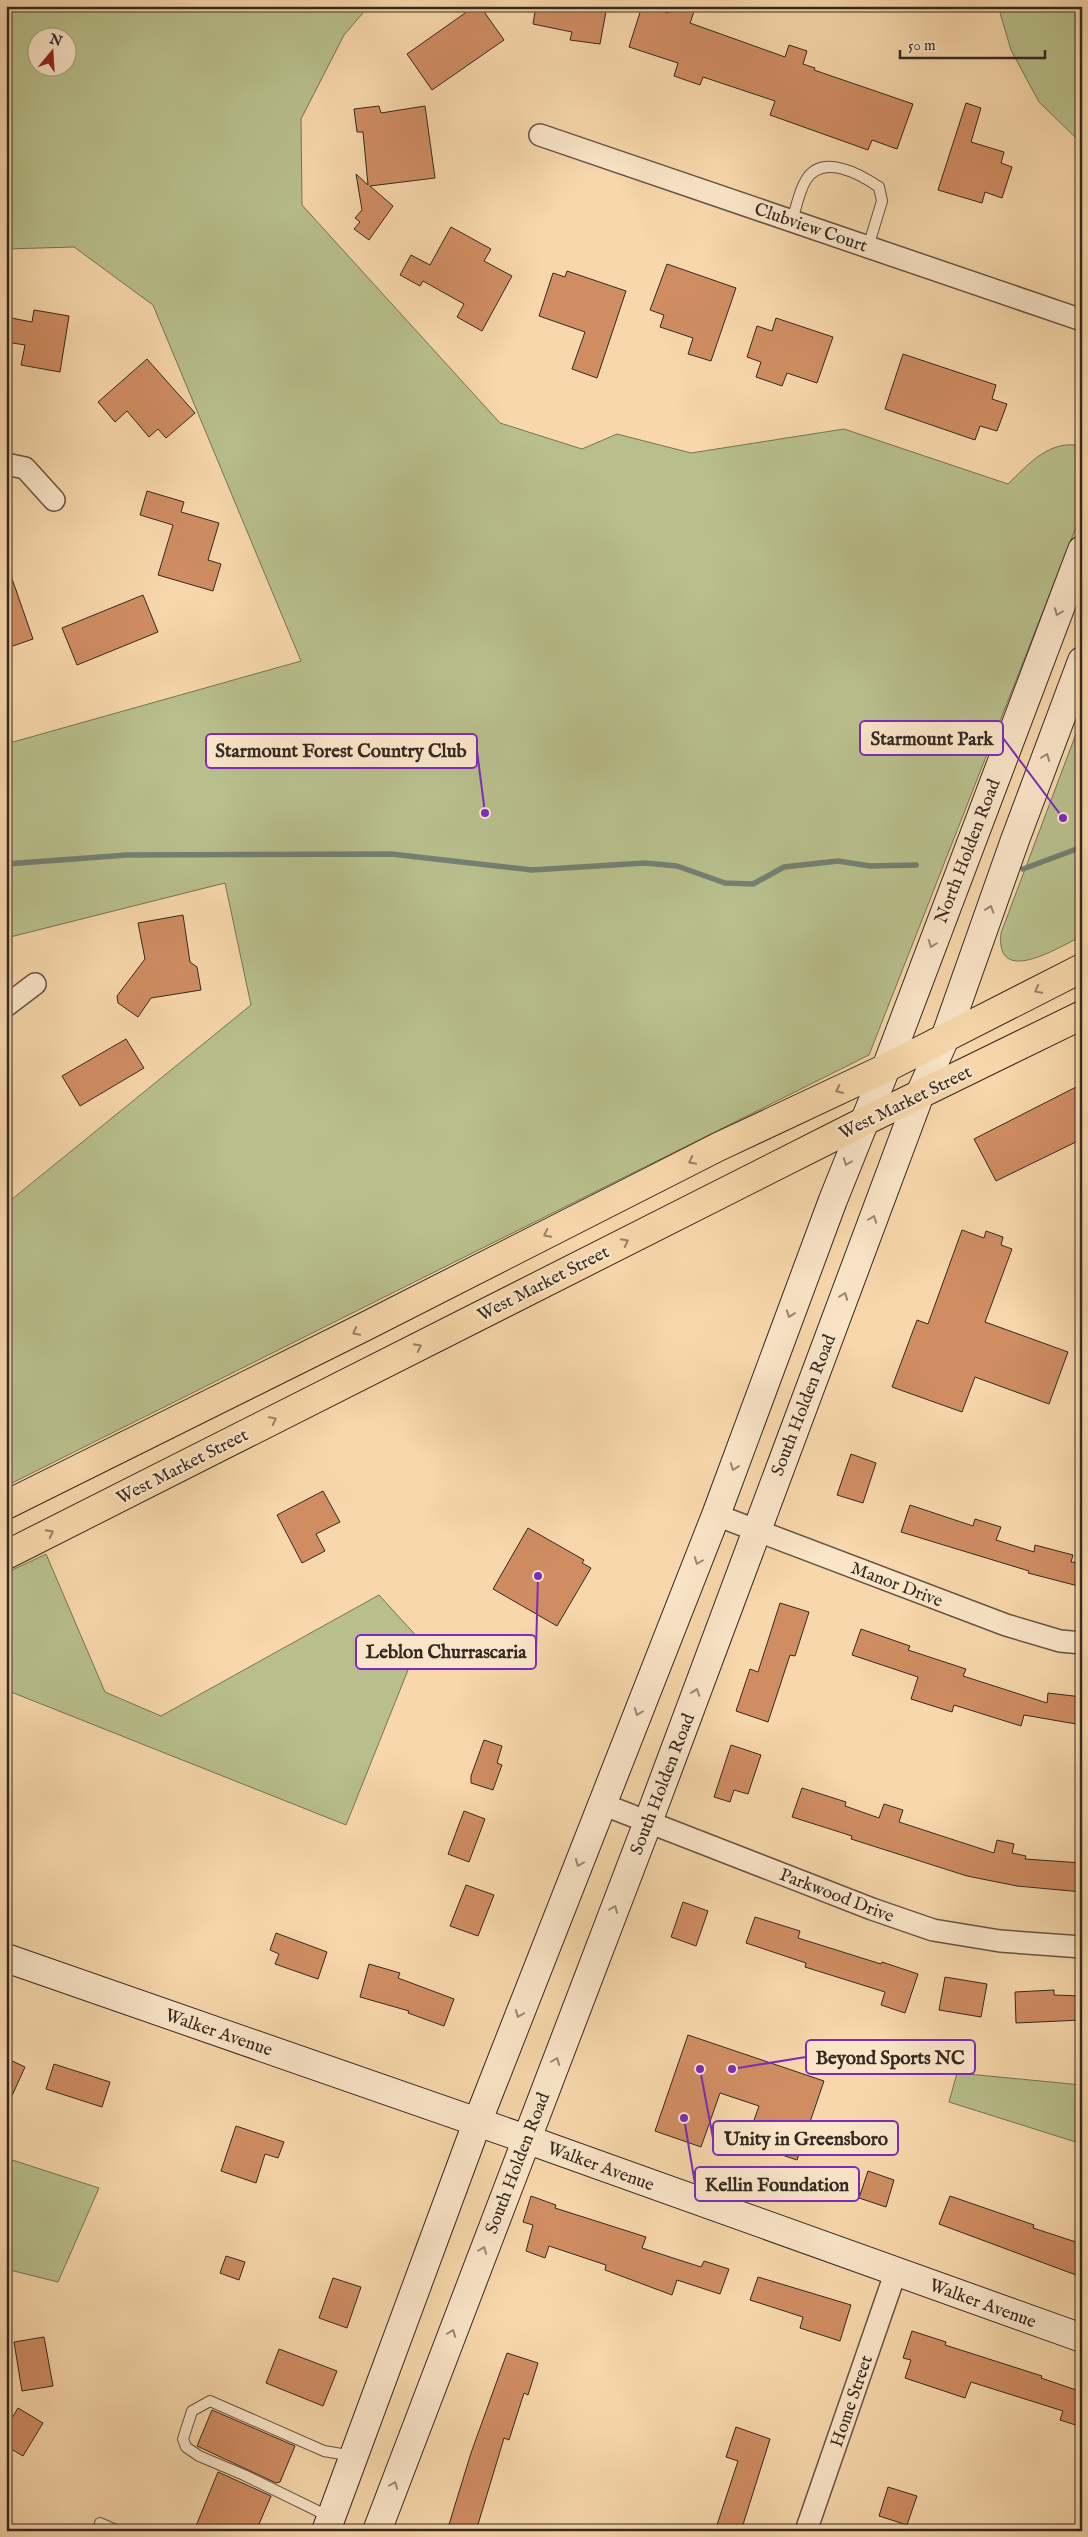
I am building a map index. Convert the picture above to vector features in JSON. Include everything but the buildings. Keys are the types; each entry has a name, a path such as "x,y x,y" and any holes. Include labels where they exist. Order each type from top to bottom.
{"main road":[{"name":"North Holden Road","path":"886,1068 1082,550"},
{"path":"945,1038 1015,840 1082,662"},
{"path":"6,1505 356,1332 718,1148 886,1068 1082,968"},
{"name":"West Market Street","path":"6,1555 863,1122 1082,1014"},
{"name":"South Holden Road","path":"377,2531 648,1822 920,1094 945,1038"},
{"path":"328,2524 477,2123 716,1515 863,1122 886,1068"},
{"name":"Walker Avenue","path":"6,1958 526,2139 1082,2338"}],"street":[{"name":"Clubview Court","path":"540,135 1082,320"},
{"path":"6,464 25,468 54,500"},
{"path":"6,1006 35,984"},
{"name":"Manor Drive","path":"716,1515 1006,1625 1060,1641 1082,1643"},
{"name":"Parkwood Drive","path":"602,1804 872,1909 933,1930 1000,1942 1082,1947"},
{"name":"Home Street","path":"806,2531 896,2271"}],"lane":[{"path":"792,221 806,180 816,169 831,166 868,179 879,187 882,201 868,247"},
{"path":"328,2524 244,2475 199,2456 186,2447 183,2439 192,2410 210,2401 324,2452 354,2457"},
{"path":"100,2523 118,2531"}],"green space":[{"path":"6,6 369,6 344,35 301,119 302,205 500,423 582,449 617,434 691,453 844,429 1008,484 1040,455 1059,446 1082,446 1082,512 869,1055 6,1486 6,1204 251,1005 225,883 6,938 6,744 301,661 153,305 74,247 6,249"},
{"path":"998,6 1082,6 1082,140 1076,138 1039,102 1011,50"},
{"path":"1082,718 1082,936 1045,954 1018,961 1008,958 1002,949 1001,933"},
{"path":"46,1554 105,1692 161,1716 379,1595 420,1640 346,1825 6,1690 6,1573"},
{"path":"957,2073 1082,2085 1082,2144 949,2102"},
{"path":"6,2158 99,2188 58,2282 6,2269"}],"waterway":[{"path":"1023,869 1082,847"},
{"path":"6,864 127,855 391,854 532,870 645,863 677,866 725,883 753,884 784,867 838,861 870,866 916,865"}],"place":[{"name":"Starmount Forest Country Club","path":"485,813"},
{"name":"Starmount Park","path":"1063,818"},
{"name":"Leblon Churrascaria","path":"538,1576"},
{"name":"Unity in Greensboro","path":"700,2069"},
{"name":"Beyond Sports NC","path":"732,2069"},
{"name":"Kellin Foundation","path":"684,2118"}]}
